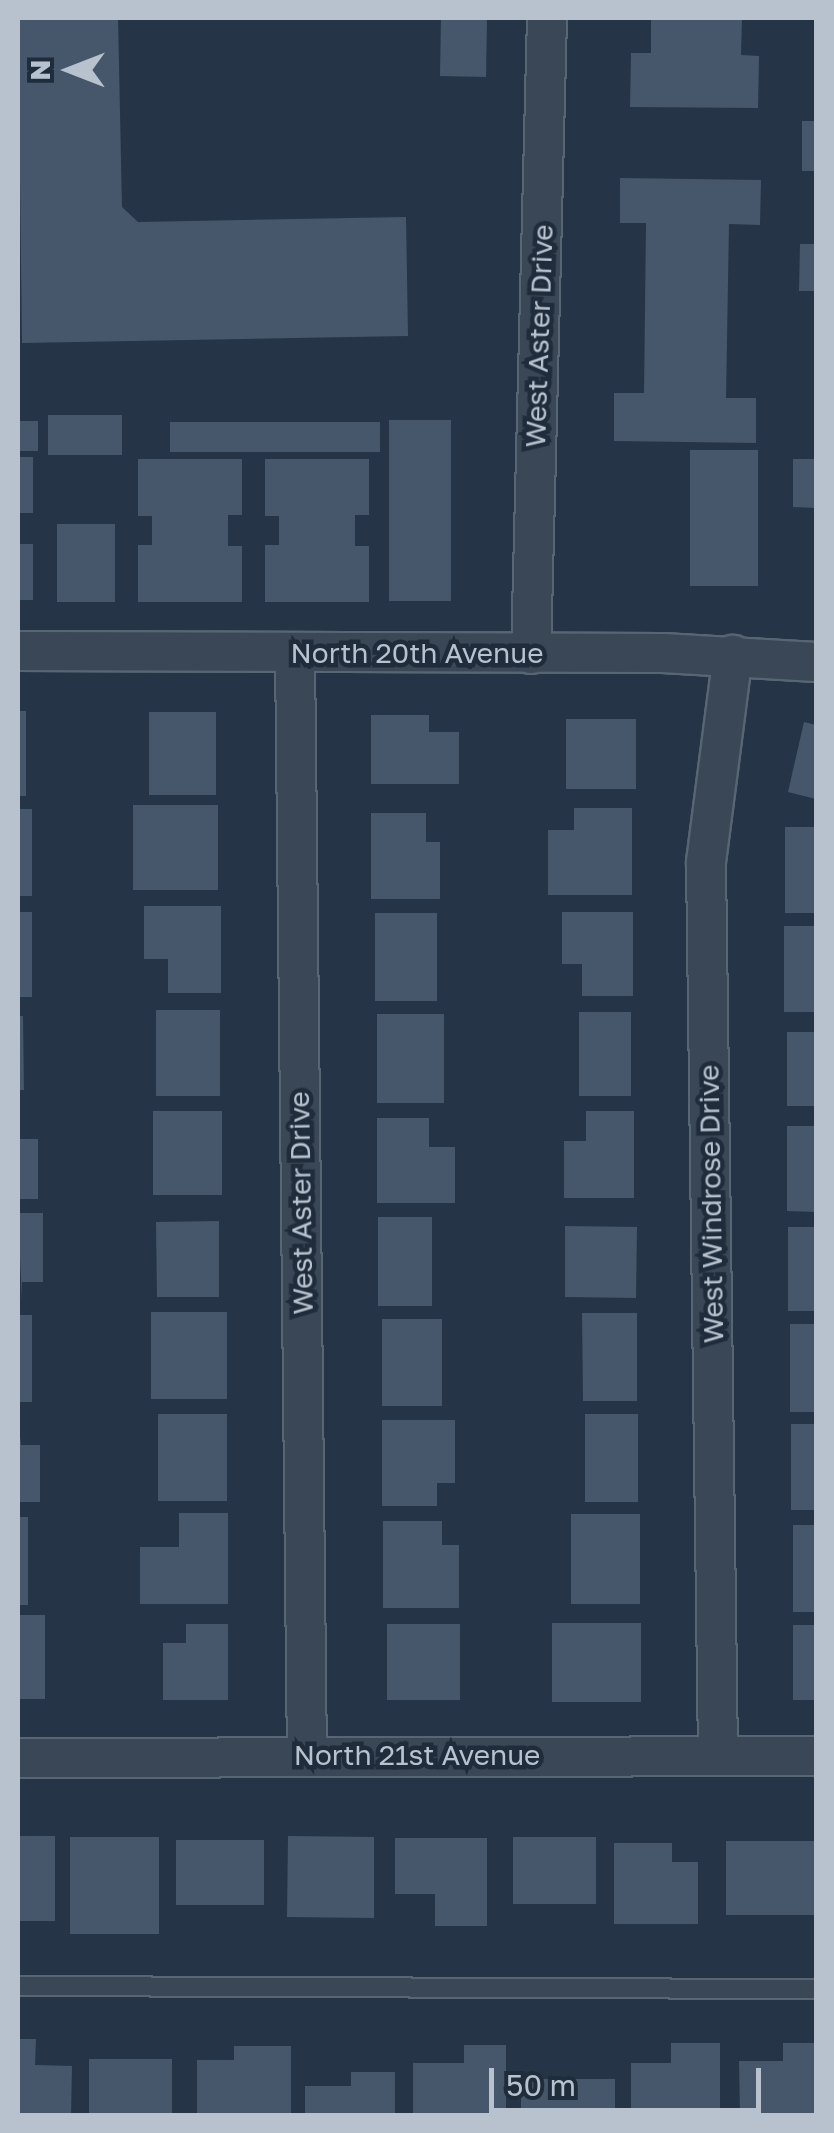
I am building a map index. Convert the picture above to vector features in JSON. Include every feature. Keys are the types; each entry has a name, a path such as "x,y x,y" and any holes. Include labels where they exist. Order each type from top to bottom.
{"street":[{"name":"West Aster Drive","path":"531,654 548,18"},
{"name":"North 20th Avenue","path":"18,651 733,654 816,662"},
{"name":"West Aster Drive","path":"296,652 307,1754"},
{"name":"West Windrose Drive","path":"718,1756 706,862 733,654"},
{"name":"North 21st Avenue","path":"18,1758 307,1754 816,1756"}],"lane":[{"path":"18,1986 816,1990"}],"building":[{"path":"18,18 118,18 122,207 138,222 406,217 408,336 22,343"},
{"path":"441,18 487,18 486,77 440,76"},
{"path":"651,18 742,18 741,55 759,56 758,108 630,107 631,53 651,53"},
{"path":"802,121 816,121 816,171 802,171"},
{"path":"620,178 761,180 760,225 729,224 726,398 756,398 756,443 614,441 614,393 644,393 646,223 620,223"},
{"path":"800,244 816,244 816,291 799,291"},
{"path":"48,415 122,415 122,455 48,455"},
{"path":"389,420 451,420 451,601 389,601"},
{"path":"18,421 38,421 38,451 18,451"},
{"path":"170,422 380,422 380,452 170,452"},
{"path":"690,450 758,450 758,586 690,586"},
{"path":"18,457 33,457 33,513 18,513"},
{"path":"138,459 242,459 242,515 228,515 228,546 242,546 242,602 138,602 138,545 152,545 152,516 138,516"},
{"path":"265,459 369,459 369,515 355,515 355,546 369,546 369,602 265,602 265,545 279,545 279,516 265,516"},
{"path":"793,459 816,459 816,508 793,507"},
{"path":"57,524 115,524 115,602 57,602"},
{"path":"18,544 33,544 33,600 18,600"},
{"path":"18,711 26,711 26,796 18,796"},
{"path":"149,712 216,712 216,795 149,795"},
{"path":"371,715 429,715 429,732 459,732 459,784 371,784"},
{"path":"566,719 636,719 636,789 566,789"},
{"path":"804,722 816,725 816,799 788,792"},
{"path":"133,805 218,805 218,890 133,890"},
{"path":"574,808 632,808 632,895 548,895 548,830 574,830"},
{"path":"18,809 32,809 32,896 18,896"},
{"path":"371,813 426,813 426,842 440,842 440,899 371,899"},
{"path":"785,827 816,827 816,913 785,913"},
{"path":"144,906 221,906 221,993 168,993 168,959 144,959"},
{"path":"18,912 32,912 32,997 18,997"},
{"path":"562,912 633,912 633,996 582,996 582,964 562,964"},
{"path":"375,913 437,913 437,1001 375,1001"},
{"path":"784,926 816,926 816,1012 784,1012"},
{"path":"156,1010 220,1010 220,1096 156,1096"},
{"path":"579,1012 631,1012 631,1096 579,1096"},
{"path":"377,1014 444,1014 444,1103 377,1103"},
{"path":"18,1016 23,1016 24,1090 18,1090"},
{"path":"787,1032 816,1032 816,1106 787,1106"},
{"path":"153,1111 222,1111 222,1195 153,1195"},
{"path":"586,1111 634,1111 634,1198 564,1198 564,1141 586,1141"},
{"path":"377,1118 429,1118 429,1147 455,1147 455,1203 377,1203"},
{"path":"787,1126 816,1126 816,1212 787,1211"},
{"path":"18,1139 38,1139 38,1199 18,1199"},
{"path":"18,1213 43,1213 43,1282 22,1282 22,1301"},
{"path":"378,1217 432,1217 432,1306 378,1306"},
{"path":"219,1221 219,1297 157,1297 156,1222"},
{"path":"565,1226 637,1227 636,1298 565,1297"},
{"path":"788,1227 816,1227 816,1311 788,1311"},
{"path":"151,1312 227,1312 227,1399 151,1399"},
{"path":"582,1313 637,1313 637,1401 583,1401"},
{"path":"18,1315 32,1315 32,1402 18,1402"},
{"path":"382,1319 442,1319 442,1406 382,1406"},
{"path":"790,1324 816,1324 816,1412 790,1412"},
{"path":"158,1414 227,1414 227,1501 158,1501"},
{"path":"585,1414 638,1414 638,1502 585,1502"},
{"path":"18,1418 21,1445 40,1445 40,1502 18,1502"},
{"path":"382,1420 455,1420 455,1483 437,1483 437,1506 382,1506"},
{"path":"791,1424 816,1424 816,1510 791,1510"},
{"path":"179,1513 228,1513 228,1604 140,1604 140,1547 179,1547"},
{"path":"571,1514 640,1514 640,1604 571,1604"},
{"path":"18,1517 28,1517 28,1605 18,1605"},
{"path":"383,1521 442,1521 442,1545 459,1545 459,1608 383,1608"},
{"path":"793,1525 816,1525 816,1612 793,1612"},
{"path":"18,1615 45,1615 45,1699 18,1699"},
{"path":"552,1623 641,1623 641,1702 552,1702"},
{"path":"186,1624 228,1624 228,1700 163,1700 163,1643 186,1643"},
{"path":"387,1624 460,1624 460,1700 387,1700"},
{"path":"793,1625 816,1625 816,1700 793,1700"},
{"path":"18,1836 55,1836 55,1921 18,1921"},
{"path":"288,1836 374,1837 374,1918 287,1917"},
{"path":"70,1837 159,1837 159,1934 70,1934"},
{"path":"513,1837 596,1837 596,1904 513,1904"},
{"path":"395,1838 487,1838 487,1926 435,1926 435,1894 395,1894"},
{"path":"176,1840 264,1840 264,1905 176,1905"},
{"path":"726,1841 816,1841 816,1915 726,1915"},
{"path":"614,1843 672,1843 672,1862 698,1862 698,1924 614,1924"},
{"path":"18,2039 36,2039 35,2065 72,2066 71,2116 18,2116"},
{"path":"671,2043 720,2043 720,2116 631,2116 631,2063 671,2063"},
{"path":"783,2043 816,2043 816,2116 740,2116 739,2061 783,2061"},
{"path":"464,2045 506,2045 506,2116 413,2116 413,2063 464,2063"},
{"path":"234,2046 291,2046 291,2116 197,2116 197,2060 234,2060"},
{"path":"89,2059 172,2059 172,2116 89,2116"},
{"path":"351,2072 395,2072 395,2116 305,2116 305,2086 351,2086"},
{"path":"521,2079 615,2079 615,2116 521,2116"}]}
